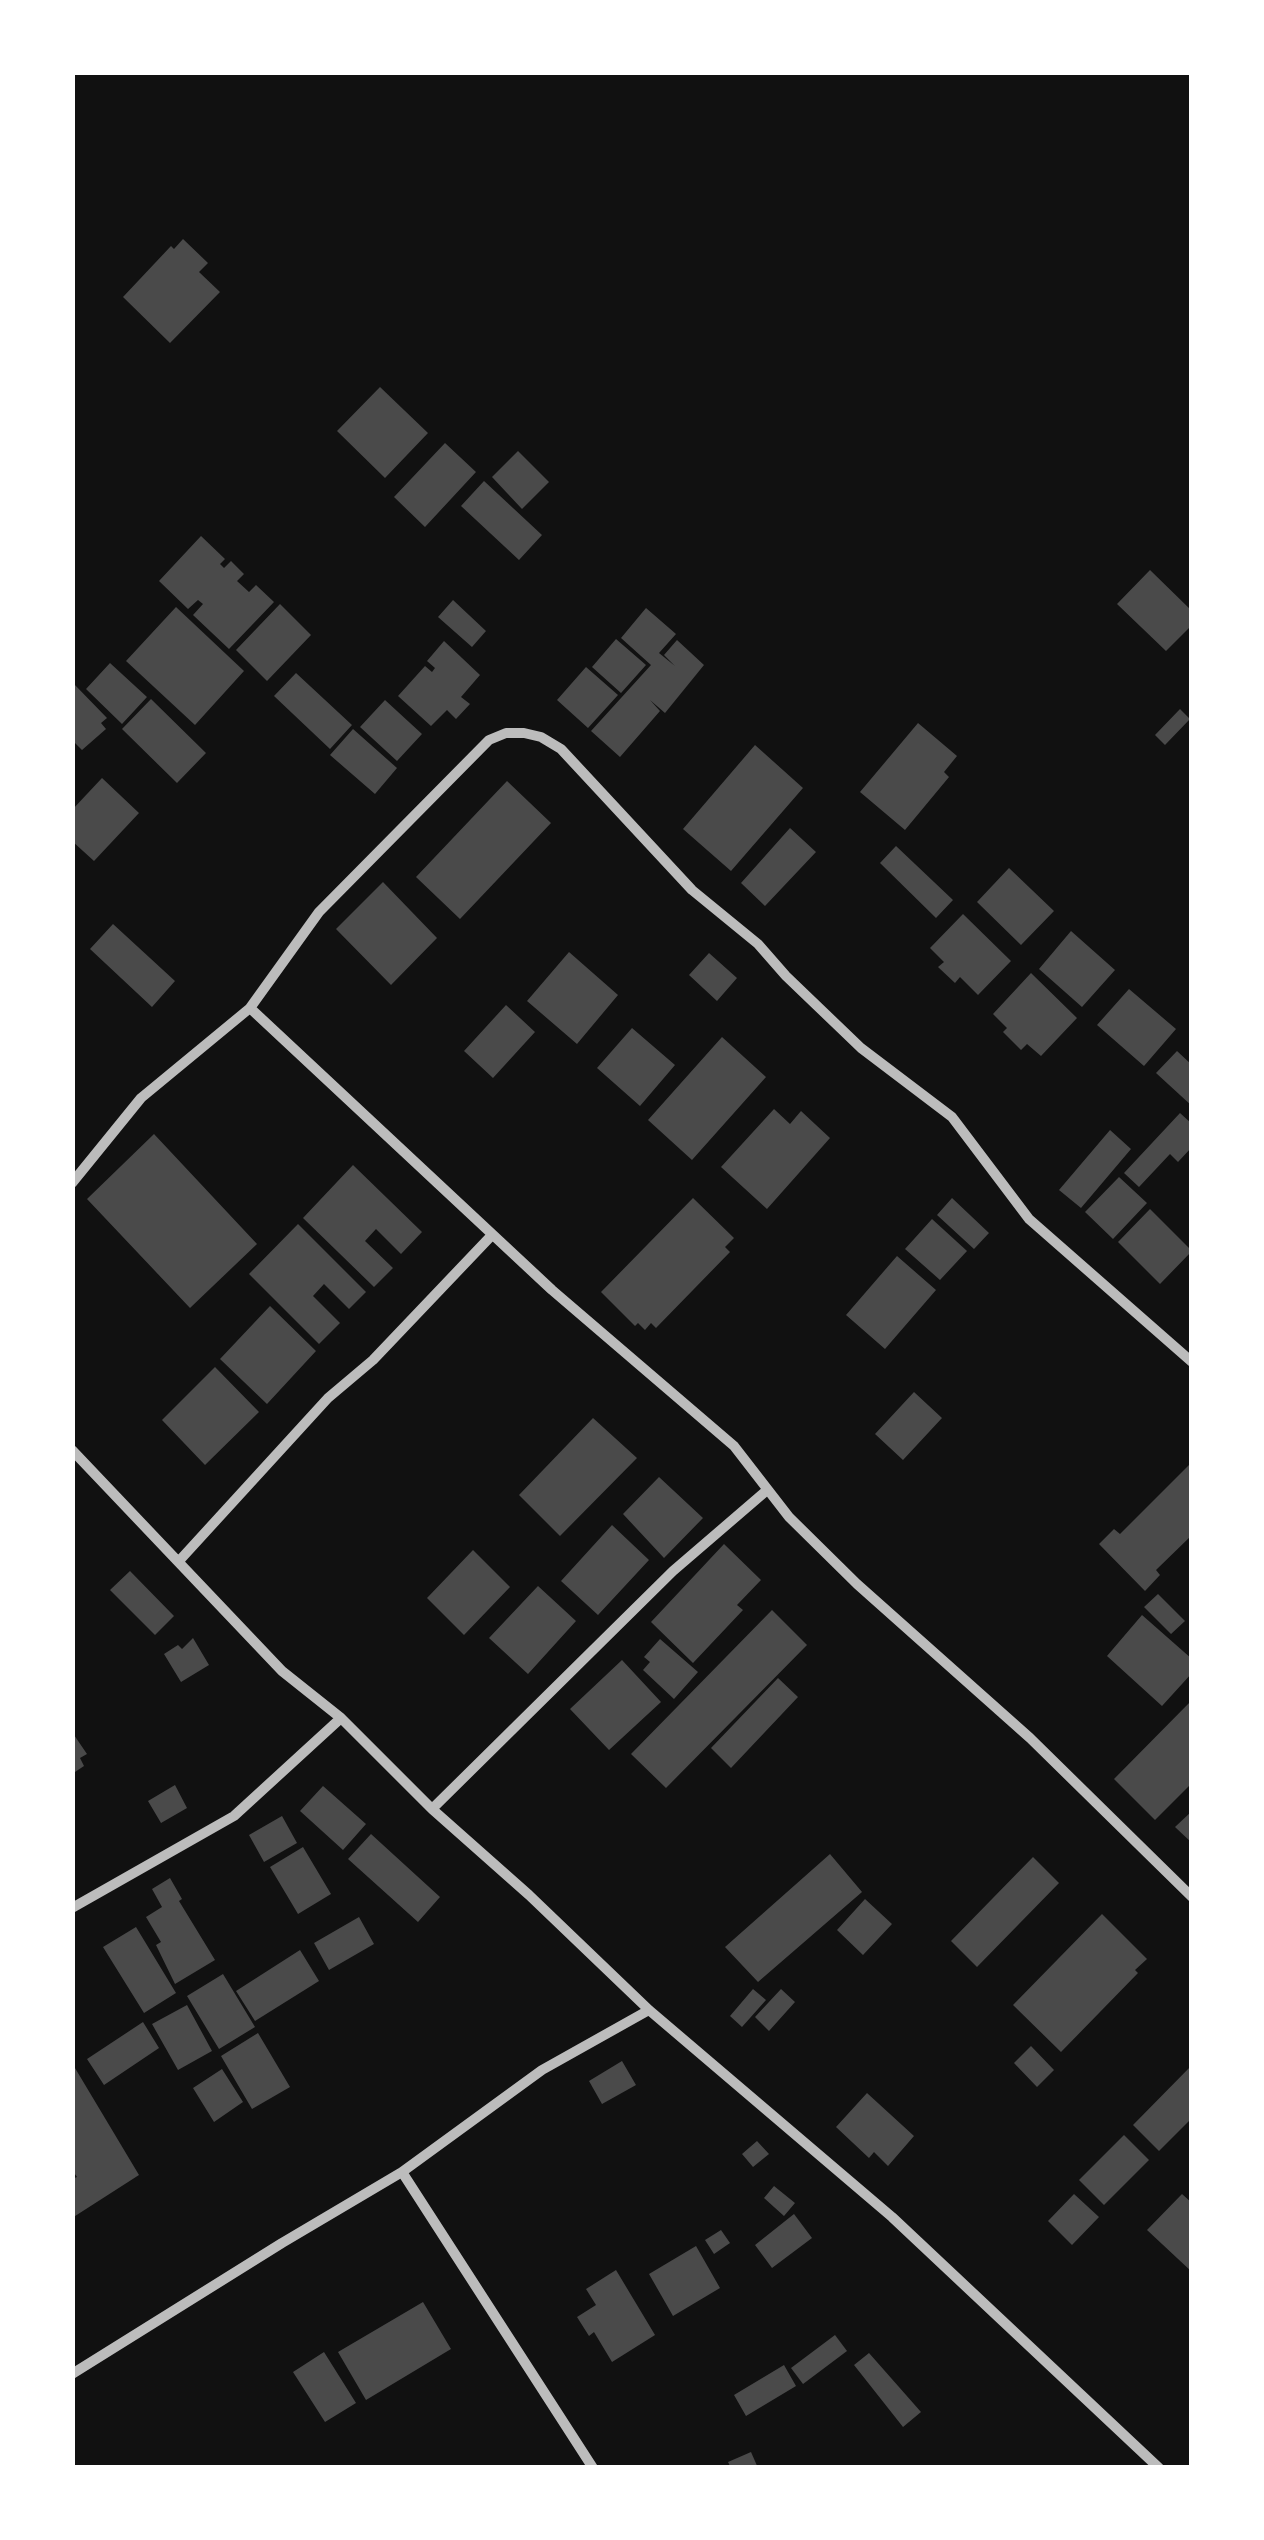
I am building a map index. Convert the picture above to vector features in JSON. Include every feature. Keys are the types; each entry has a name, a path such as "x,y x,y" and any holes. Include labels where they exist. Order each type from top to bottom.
{"street":[{"path":"72,1183 140,1098 250,1008 319,912 488,740 506,733 541,737 578,765 692,890 758,944 861,1048 952,1117 1030,1219 1192,1362"},
{"path":"250,1008 492,1236 734,1446 766,1492 858,1584 1030,1738 1192,1897"},
{"path":"179,1562 328,1398 373,1360 492,1236"},
{"path":"72,1450 77,1462 282,1671 341,1718 432,1810 529,1895 649,2010 892,2217 1159,2468"},
{"path":"432,1810 673,1572 766,1492"},
{"path":"72,1908 234,1816 341,1718"},
{"path":"72,2374 402,2172 542,2070 649,2010"},
{"path":"402,2172 593,2468"}],"building":[{"path":"183,239 208,263 199,272 220,292 170,343 123,297 171,246 174,249"},
{"path":"380,387 428,433 385,478 337,431"},
{"path":"445,443 476,472 425,527 394,497"},
{"path":"518,451 549,482 522,509 492,477"},
{"path":"484,481 542,535 519,560 461,506"},
{"path":"201,536 225,559 220,564 224,568 231,561 244,574 237,581 249,592 256,585 274,602 229,649 193,615 203,604 198,600 188,609 159,581"},
{"path":"1150,570 1192,611 1192,625 1166,651 1117,604"},
{"path":"453,600 486,631 472,647 438,617"},
{"path":"280,604 311,635 267,681 236,650"},
{"path":"176,607 244,671 195,725 126,661"},
{"path":"646,608 676,634 659,653 675,666 664,655 677,640 704,665 665,713 650,700 660,711 620,757 591,731 651,665 621,638"},
{"path":"616,639 646,665 621,693 592,667"},
{"path":"444,641 480,675 461,697 470,704 456,719 447,710 431,726 398,696 425,666 432,672 435,668 427,661"},
{"path":"110,663 147,697 122,724 86,689"},
{"path":"586,667 618,695 588,728 557,700"},
{"path":"296,673 352,725 330,749 274,696"},
{"path":"74,684 107,718 101,723 106,729 82,750 72,740"},
{"path":"151,699 206,753 177,783 122,729"},
{"path":"385,700 422,734 397,761 360,727"},
{"path":"1180,709 1190,719 1165,745 1155,735"},
{"path":"918,723 957,756 944,772 949,777 905,830 860,792"},
{"path":"353,729 397,768 375,794 330,755"},
{"path":"755,745 803,788 731,871 683,829"},
{"path":"102,778 139,813 94,861 72,841 72,810"},
{"path":"507,781 551,823 460,919 416,877"},
{"path":"790,828 816,852 765,906 741,883"},
{"path":"896,846 953,900 936,918 880,863"},
{"path":"1009,868 1054,911 1021,945 977,902"},
{"path":"383,882 437,938 391,985 336,929"},
{"path":"963,914 1011,961 978,995 960,977 955,983 938,967 944,962 930,948"},
{"path":"113,924 175,981 152,1007 90,949"},
{"path":"1071,931 1115,970 1082,1007 1039,969"},
{"path":"569,952 618,995 577,1044 527,1001"},
{"path":"709,953 737,978 717,1001 689,975"},
{"path":"1031,973 1077,1018 1041,1056 1027,1044 1021,1050 1003,1032 1007,1028 993,1014"},
{"path":"1129,989 1176,1029 1144,1066 1097,1025"},
{"path":"506,1005 535,1032 493,1078 464,1051"},
{"path":"632,1028 675,1065 640,1106 597,1068"},
{"path":"722,1037 766,1077 692,1160 648,1120"},
{"path":"1177,1051 1192,1065 1192,1106 1156,1073"},
{"path":"774,1109 790,1124 801,1111 830,1138 767,1209 721,1167"},
{"path":"1180,1113 1192,1124 1192,1147 1178,1162 1170,1154 1139,1187 1124,1173"},
{"path":"1110,1130 1131,1149 1081,1208 1059,1190"},
{"path":"154,1134 257,1244 190,1308 87,1199"},
{"path":"353,1165 422,1232 401,1254 376,1229 365,1241 393,1268 374,1287 303,1218"},
{"path":"1119,1177 1147,1203 1113,1239 1085,1212"},
{"path":"693,1198 734,1238 725,1247 730,1252 656,1328 651,1323 645,1330 638,1323 635,1326 601,1292"},
{"path":"952,1198 989,1233 974,1249 937,1215"},
{"path":"1150,1209 1192,1251 1160,1284 1118,1242"},
{"path":"932,1219 967,1251 940,1280 905,1249"},
{"path":"298,1224 366,1292 349,1309 324,1284 313,1296 340,1323 319,1344 249,1274"},
{"path":"897,1256 936,1290 885,1349 846,1315"},
{"path":"270,1306 316,1351 267,1404 220,1359"},
{"path":"215,1367 259,1412 205,1465 162,1420"},
{"path":"914,1392 942,1418 903,1460 875,1434"},
{"path":"593,1418 637,1458 560,1536 519,1495"},
{"path":"1192,1462 1192,1535 1156,1570 1160,1575 1145,1591 1099,1544 1114,1529 1120,1534"},
{"path":"659,1477 703,1518 664,1558 623,1514"},
{"path":"612,1525 649,1560 598,1615 561,1581"},
{"path":"724,1544 761,1580 737,1605 743,1610 693,1663 651,1622"},
{"path":"473,1550 510,1587 464,1635 427,1598"},
{"path":"130,1571 174,1616 155,1635 110,1590"},
{"path":"538,1586 576,1621 528,1674 489,1638"},
{"path":"1158,1594 1185,1621 1171,1634 1144,1607"},
{"path":"772,1610 807,1645 666,1788 631,1754"},
{"path":"1142,1615 1192,1659 1192,1673 1162,1706 1107,1656"},
{"path":"193,1638 209,1665 181,1682 164,1654 178,1645 182,1649"},
{"path":"660,1639 698,1672 674,1699 643,1670 650,1662 644,1657"},
{"path":"622,1660 661,1702 609,1750 570,1709"},
{"path":"778,1678 798,1697 731,1768 711,1748"},
{"path":"1192,1700 1192,1783 1155,1820 1114,1779"},
{"path":"72,1732 87,1754 80,1758 84,1766 72,1774"},
{"path":"175,1785 187,1808 161,1823 148,1801"},
{"path":"323,1786 366,1824 343,1850 300,1811"},
{"path":"1192,1811 1192,1843 1175,1827"},
{"path":"282,1816 297,1843 264,1862 249,1835"},
{"path":"371,1834 440,1897 418,1922 348,1859"},
{"path":"303,1847 331,1894 298,1914 270,1867"},
{"path":"830,1854 862,1892 758,1982 725,1947"},
{"path":"1033,1857 1059,1883 977,1967 951,1941"},
{"path":"170,1878 182,1899 179,1901 215,1960 175,1984 156,1945 161,1942 146,1917 162,1907 152,1889"},
{"path":"865,1899 892,1924 863,1955 837,1930"},
{"path":"1102,1914 1147,1959 1061,2052 1013,2005"},
{"path":"359,1917 374,1944 329,1970 314,1943"},
{"path":"136,1927 176,1993 144,2013 103,1947"},
{"path":"300,1950 319,1981 255,2021 236,1991"},
{"path":"223,1974 255,2027 219,2049 187,1996"},
{"path":"753,1989 766,2000 742,2027 730,2016"},
{"path":"781,1989 795,2002 769,2031 755,2017"},
{"path":"187,2005 212,2051 178,2070 152,2024"},
{"path":"143,2022 159,2048 104,2085 87,2059"},
{"path":"258,2033 290,2087 252,2109 221,2056"},
{"path":"1031,2046 1054,2070 1037,2087 1014,2063"},
{"path":"622,2061 636,2085 602,2104 589,2081"},
{"path":"72,2063 139,2175 72,2218 72,2179 77,2177 72,2170"},
{"path":"1192,2065 1192,2118 1159,2151 1133,2125"},
{"path":"222,2069 243,2102 214,2122 193,2088"},
{"path":"867,2093 914,2136 888,2166 874,2152 869,2158 836,2127"},
{"path":"1124,2135 1149,2160 1104,2205 1079,2180"},
{"path":"757,2141 769,2154 753,2167 742,2154"},
{"path":"774,2186 795,2203 784,2216 764,2198"},
{"path":"1074,2194 1099,2217 1072,2245 1048,2221"},
{"path":"1182,2194 1192,2203 1192,2272 1147,2230"},
{"path":"794,2214 812,2238 772,2268 755,2245"},
{"path":"721,2230 730,2243 714,2254 705,2240"},
{"path":"696,2246 720,2288 673,2316 649,2274"},
{"path":"616,2270 655,2335 612,2362 594,2332 589,2336 577,2317 596,2305 586,2289"},
{"path":"423,2302 451,2349 366,2400 338,2352"},
{"path":"835,2335 847,2351 803,2384 791,2368"},
{"path":"324,2352 356,2403 325,2422 293,2372"},
{"path":"869,2353 921,2412 903,2427 854,2365"},
{"path":"784,2365 796,2386 746,2416 734,2395"},
{"path":"751,2452 758,2468 731,2468 728,2462"}]}
